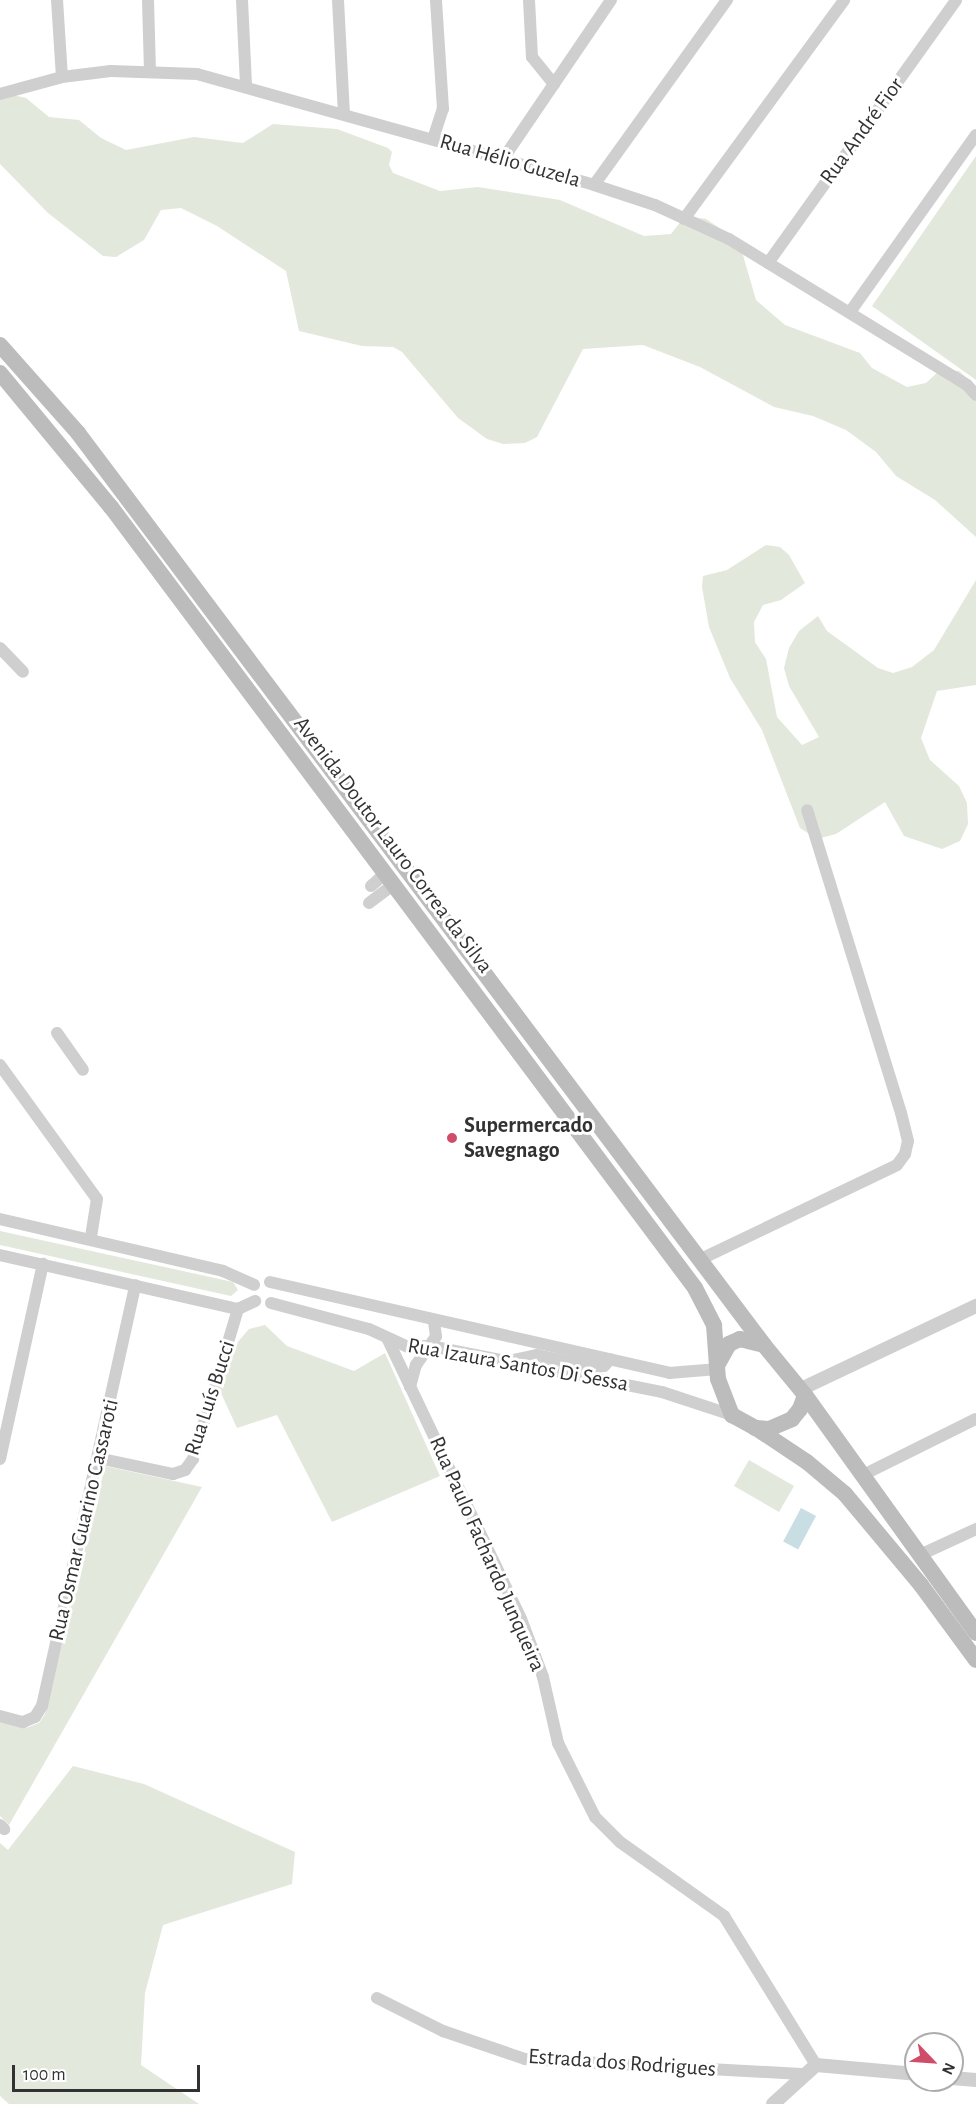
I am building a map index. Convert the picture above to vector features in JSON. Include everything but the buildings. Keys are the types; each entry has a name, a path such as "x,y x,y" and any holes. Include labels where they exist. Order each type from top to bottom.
{"main road":[{"path":"0,344 78,433 701,1259 764,1346 803,1392 922,1554 945,1594 976,1633"},
{"name":"Avenida Doutor Lauro Correa da Silva","path":"0,373 111,507 695,1288 714,1325 718,1365"},
{"path":"764,1346 740,1339 729,1344 718,1365 722,1396 732,1415 807,1462 845,1494 921,1585 976,1660"},
{"path":"755,1428 769,1429 792,1419 803,1392"}],"street":[{"path":"57,0 62,77"},
{"path":"148,0 150,70"},
{"path":"242,0 246,86"},
{"path":"338,0 344,114"},
{"path":"433,139 443,109 436,0"},
{"path":"529,0 532,57 554,84"},
{"path":"503,159 611,0"},
{"path":"594,185 727,0"},
{"path":"684,219 844,0"},
{"name":"Rua André Fior","path":"768,263 956,0"},
{"name":"Rua Hélio Guzela","path":"0,94 62,77 150,70 197,74 594,185 684,219 768,263 967,385 976,394"},
{"path":"850,312 976,135"},
{"path":"0,648 23,672"},
{"path":"701,1259 897,1165 905,1154 908,1141 901,1113 807,810"},
{"path":"371,886 390,878"},
{"path":"369,903 390,878"},
{"path":"57,1033 83,1070"},
{"path":"0,1065 97,1198 91,1238"},
{"path":"0,1219 223,1270 254,1285 270,1282 276,1292 271,1303"},
{"path":"0,1255 238,1309 255,1301 254,1285"},
{"path":"0,1459 43,1264"},
{"name":"Rua Izaura Santos Di Sessa","path":"270,1282 669,1373 718,1365"},
{"name":"Rua Osmar Guarino Cassaroti","path":"0,1716 23,1722 36,1717 42,1707 135,1285"},
{"name":"Rua Izaura Santos Di Sessa","path":"255,1301 271,1303 369,1329 388,1340 408,1347 430,1346 662,1392 732,1415"},
{"path":"803,1392 976,1306"},
{"name":"Rua Luís Bucci","path":"98,1458 173,1474 185,1470 193,1459 238,1309"},
{"path":"410,1387 416,1365 430,1346 437,1330 434,1321"},
{"name":"Rua Paulo Fachardo Junqueira","path":"388,1340 521,1619 543,1677 558,1743 595,1817 620,1842 724,1916 811,2069"},
{"path":"508,1362 537,1355 594,1367 604,1366 610,1359"},
{"path":"863,1475 976,1419"},
{"path":"922,1554 976,1529"},
{"name":"Estrada dos Rodrigues","path":"377,1998 443,2031 525,2059 811,2069"},
{"path":"773,2104 811,2069 904,2073"}],"shaded area":[{"path":"0,92 26,98 49,117 79,120 101,138 126,150 194,137 243,143 273,124 337,129 388,148 392,152 389,165 393,173 440,191 478,187 560,200 644,236 671,234 685,216 706,219 730,235 743,255 756,300 785,325 860,353 872,368 907,387 926,383 940,370 959,371 976,386 976,537 935,500 896,476 876,452 846,430 813,416 774,407 700,367 643,345 583,349 537,437 525,443 503,444 487,439 458,418 402,352 393,347 362,346 299,331 286,271 217,226 181,208 161,210 144,240 116,257 103,256 48,213 0,164"},
{"path":"976,156 976,380 872,306"},
{"path":"766,545 780,547 789,555 805,583 781,600 763,605 754,622 755,642 766,659 777,717 802,745 819,737 789,686 784,668 789,648 799,631 818,616 827,631 878,668 893,673 912,667 934,650 976,580 976,685 937,691 921,738 930,760 959,786 967,803 968,824 960,841 942,849 904,836 885,802 836,834 817,839 800,828 762,730 730,678 709,627 702,587 703,576 727,570"},
{"path":"0,1231 233,1282 238,1290 231,1296 0,1245"},
{"path":"265,1325 287,1346 354,1371 385,1353 440,1476 332,1522 277,1415 237,1428 220,1391 230,1351 249,1329"},
{"path":"749,1460 794,1486 779,1512 734,1486"},
{"path":"105,1466 202,1487 9,1825 0,1816 0,1722 26,1728 39,1723 45,1714"},
{"path":"801,1508 816,1516 798,1550 783,1542"},
{"path":"73,1766 144,1784 295,1852 292,1884 163,1925 145,1993 141,2065 199,2104 9,2104 0,2096 0,1843 8,1850"}],"place":[{"name":"Supermercado Savegnago","path":"452,1138"}]}
